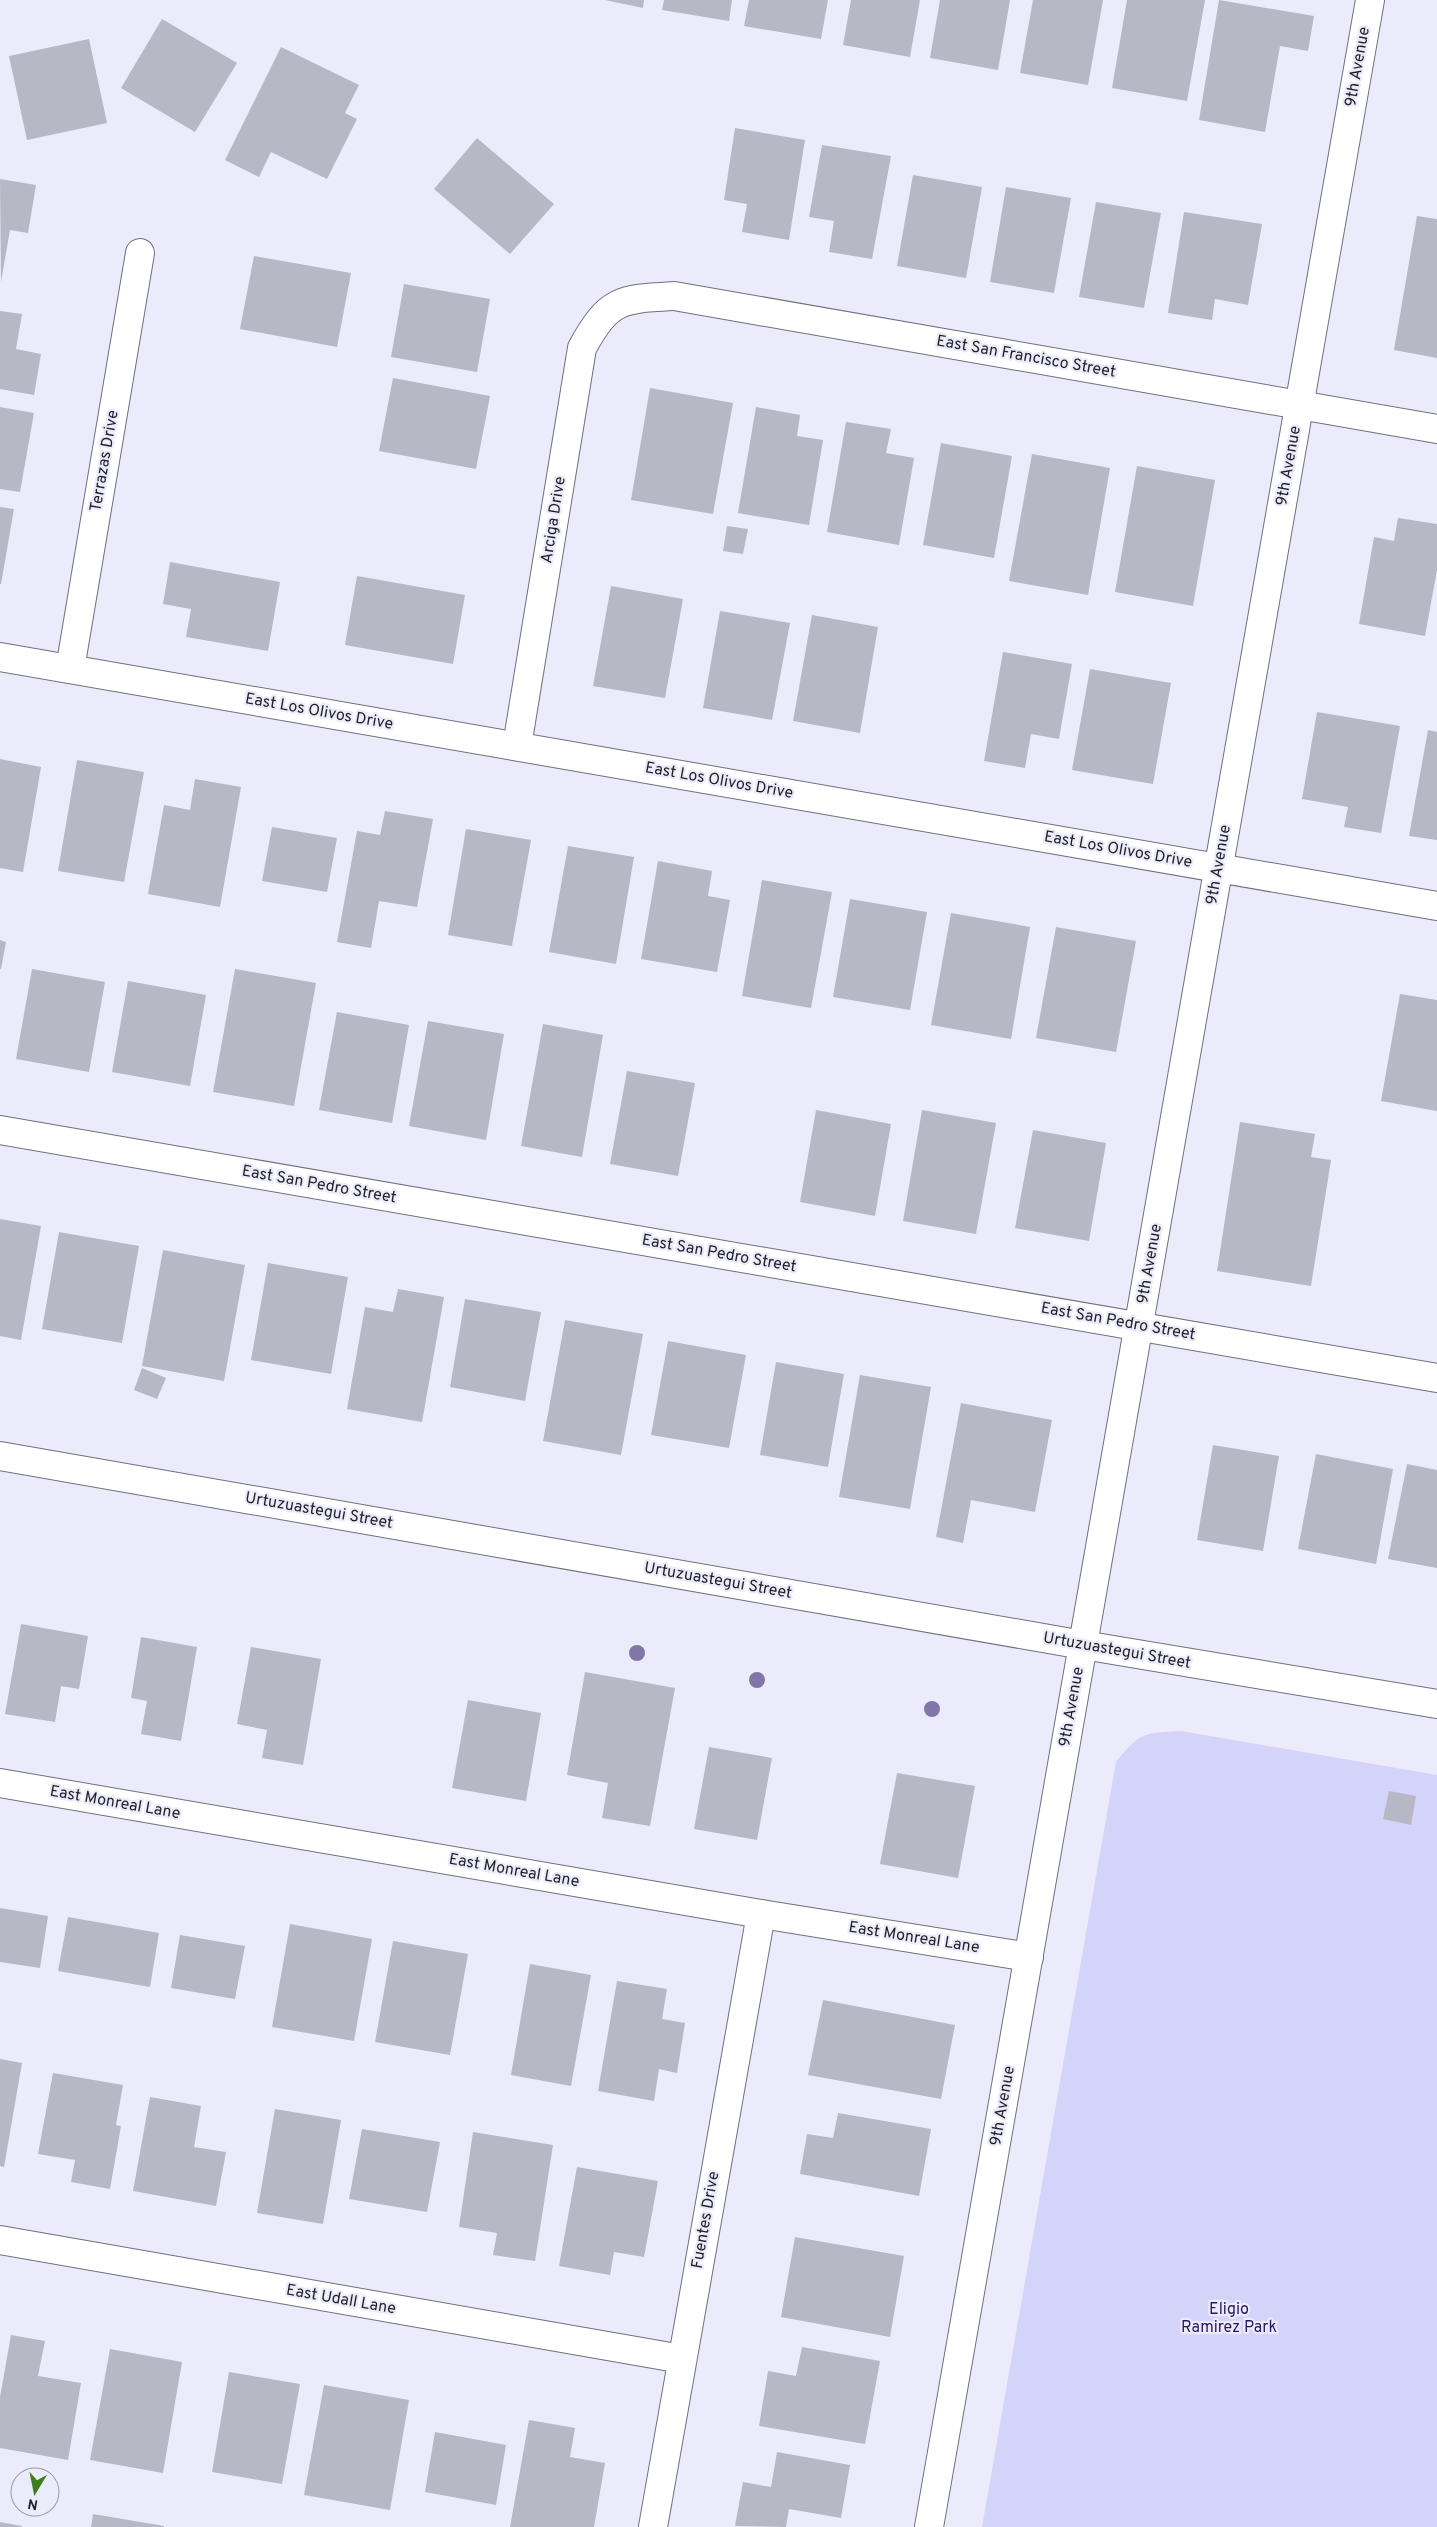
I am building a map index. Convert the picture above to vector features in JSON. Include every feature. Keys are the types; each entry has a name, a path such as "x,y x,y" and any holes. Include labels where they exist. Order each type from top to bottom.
{"street":[{"name":"9th Avenue","path":"929,2527 1370,0"},
{"name":"Terrazas Drive","path":"70,669 140,253"},
{"name":"East San Francisco Street","path":"615,304 640,298 674,296 1437,429"},
{"name":"Arciga Drive","path":"517,746 582,348 596,323 615,304"},
{"name":"East Los Olivos Drive","path":"0,657 1437,906"},
{"name":"East San Pedro Street","path":"0,1130 1437,1378"},
{"name":"Urtuzuastegui Street","path":"0,1456 1083,1645 1437,1704"},
{"name":"East Monreal Lane","path":"0,1783 761,1914 1029,1957"},
{"name":"Fuentes Drive","path":"653,2527 761,1914"},
{"name":"East Udall Lane","path":"0,2240 682,2359"}],"green space":[{"name":"Eligio Ramirez Park","path":"1181,1731 1437,1775 1437,2527 982,2527 1116,1762 1131,1745 1144,1736 1159,1732"}],"building":[{"path":"605,0 644,0 643,8"},
{"path":"664,0 732,0 729,21 662,10"},
{"path":"749,0 828,0 821,39 744,26"},
{"path":"851,0 920,0 910,57 843,45"},
{"path":"940,0 1010,0 998,70 930,58"},
{"path":"1033,0 1103,0 1088,85 1020,73"},
{"path":"1127,0 1205,0 1187,101 1112,88"},
{"path":"1219,0 1314,16 1308,51 1280,46 1265,132 1199,120"},
{"path":"162,19 237,63 195,132 121,88"},
{"path":"89,39 107,123 27,140 9,56"},
{"path":"281,47 359,85 345,113 357,119 327,179 271,152 259,177 225,160"},
{"path":"735,128 805,140 789,240 742,232 747,204 724,200"},
{"path":"477,138 554,204 510,254 434,189"},
{"path":"822,145 891,156 872,259 829,252 834,221 809,217"},
{"path":"913,175 982,187 966,278 897,266"},
{"path":"0,179 36,185 28,233 10,230 1,282"},
{"path":"1006,187 1071,198 1054,293 990,282"},
{"path":"1096,202 1161,213 1144,308 1079,297"},
{"path":"1184,212 1262,224 1248,305 1215,299 1212,320 1168,313"},
{"path":"1417,216 1437,219 1437,358 1394,350"},
{"path":"254,256 351,273 337,347 240,329"},
{"path":"404,284 490,299 477,372 391,357"},
{"path":"0,311 22,314 16,349 41,354 34,395 0,389"},
{"path":"393,378 490,396 476,469 379,451"},
{"path":"650,388 733,403 713,514 631,500"},
{"path":"0,407 34,413 20,492 0,489"},
{"path":"756,407 800,415 797,436 823,440 809,525 738,513"},
{"path":"846,422 891,429 886,453 914,458 899,545 827,532"},
{"path":"941,443 1012,456 994,558 923,545"},
{"path":"1032,454 1110,468 1088,595 1009,581"},
{"path":"1137,466 1215,480 1193,606 1115,592"},
{"path":"0,507 14,509 1,584 0,584"},
{"path":"1398,518 1437,524 1437,570 1425,636 1359,624 1374,537 1394,541"},
{"path":"727,526 748,529 743,554 723,551"},
{"path":"170,562 280,582 268,651 186,637 191,609 163,604"},
{"path":"357,576 465,595 453,664 345,645"},
{"path":"611,586 683,599 665,698 593,686"},
{"path":"720,611 790,623 772,720 703,708"},
{"path":"812,615 878,627 860,733 793,721"},
{"path":"1003,652 1072,664 1059,739 1031,734 1025,768 984,761"},
{"path":"1090,669 1171,683 1153,784 1072,770"},
{"path":"1317,712 1400,726 1381,833 1344,827 1348,807 1302,799"},
{"path":"1428,730 1437,732 1437,840 1409,836"},
{"path":"0,759 41,767 23,872 0,868"},
{"path":"77,760 144,772 124,882 58,871"},
{"path":"195,779 241,787 220,907 148,894 164,805 190,810"},
{"path":"385,811 433,819 417,907 379,901 371,948 337,942 357,831 380,835"},
{"path":"272,827 337,838 327,892 262,881"},
{"path":"466,829 531,840 512,946 448,935"},
{"path":"568,846 634,857 616,964 549,952"},
{"path":"658,861 712,871 708,896 730,900 717,972 641,959"},
{"path":"762,880 832,892 811,1008 742,996"},
{"path":"850,899 927,912 910,1010 833,997"},
{"path":"951,913 1030,927 1011,1039 931,1025"},
{"path":"1056,927 1136,941 1116,1052 1036,1038"},
{"path":"0,940 6,942 1,969 0,969"},
{"path":"32,969 105,982 89,1072 16,1059"},
{"path":"235,969 316,983 294,1106 213,1092"},
{"path":"128,981 206,995 190,1086 112,1072"},
{"path":"1400,994 1437,1000 1437,1111 1381,1101"},
{"path":"337,1012 409,1025 392,1123 319,1110"},
{"path":"428,1021 504,1034 486,1140 409,1126"},
{"path":"543,1024 603,1035 582,1157 521,1146"},
{"path":"627,1071 695,1083 678,1176 610,1164"},
{"path":"816,1110 891,1124 875,1216 800,1202"},
{"path":"922,1110 996,1123 976,1234 903,1221"},
{"path":"1240,1122 1315,1134 1311,1157 1331,1160 1311,1286 1217,1271"},
{"path":"1033,1130 1106,1143 1089,1241 1015,1228"},
{"path":"0,1219 41,1226 21,1340 0,1336"},
{"path":"59,1232 139,1246 122,1343 42,1329"},
{"path":"163,1250 245,1265 224,1381 142,1366"},
{"path":"268,1263 348,1277 331,1374 251,1360"},
{"path":"398,1289 444,1297 422,1422 347,1409 365,1307 393,1312"},
{"path":"465,1299 541,1312 525,1401 450,1387"},
{"path":"565,1320 643,1334 621,1455 543,1441"},
{"path":"668,1341 746,1355 729,1448 651,1435"},
{"path":"776,1362 844,1374 828,1467 760,1455"},
{"path":"142,1368 166,1378 157,1399 134,1390"},
{"path":"860,1375 931,1387 910,1509 839,1497"},
{"path":"961,1403 1052,1420 1035,1512 971,1500 963,1543 936,1537"},
{"path":"1213,1445 1279,1456 1263,1551 1197,1540"},
{"path":"1316,1454 1393,1469 1376,1564 1298,1549"},
{"path":"1407,1464 1437,1470 1437,1568 1388,1559"},
{"path":"21,1624 88,1636 79,1689 61,1686 55,1722 5,1714"},
{"path":"141,1637 197,1647 181,1741 141,1734 147,1701 131,1698"},
{"path":"251,1647 321,1659 303,1765 262,1758 267,1730 237,1724"},
{"path":"585,1672 675,1688 650,1826 602,1818 608,1783 567,1775"},
{"path":"468,1700 541,1713 526,1801 452,1788"},
{"path":"709,1747 772,1758 757,1840 694,1829"},
{"path":"897,1773 975,1786 958,1878 880,1864"},
{"path":"1389,1791 1416,1796 1411,1825 1383,1819"},
{"path":"0,1908 48,1916 40,1968 0,1962"},
{"path":"68,1917 159,1933 150,1987 58,1971"},
{"path":"290,1924 372,1939 354,2041 272,2027"},
{"path":"180,1935 245,1946 235,1999 171,1988"},
{"path":"393,1941 468,1954 450,2055 375,2042"},
{"path":"530,1964 591,1975 571,2086 511,2075"},
{"path":"617,1981 667,1989 662,2019 685,2023 677,2073 659,2069 654,2101 598,2091"},
{"path":"823,2000 955,2025 941,2099 808,2075"},
{"path":"0,2059 22,2063 4,2167 0,2166"},
{"path":"53,2073 123,2085 116,2125 121,2126 110,2189 71,2182 75,2160 38,2154"},
{"path":"150,2097 201,2106 194,2147 226,2152 216,2206 133,2191"},
{"path":"275,2109 341,2120 323,2224 257,2213"},
{"path":"838,2113 931,2129 919,2196 800,2174 807,2134 833,2138"},
{"path":"362,2129 440,2142 427,2212 349,2199"},
{"path":"473,2132 553,2145 535,2261 493,2255 497,2233 459,2227"},
{"path":"577,2167 658,2181 644,2257 614,2252 610,2275 559,2266"},
{"path":"795,2237 904,2256 890,2337 781,2317"},
{"path":"11,2335 45,2341 38,2376 81,2383 68,2460 0,2448 0,2397"},
{"path":"802,2347 880,2361 865,2444 759,2426 768,2371 796,2376"},
{"path":"110,2349 182,2362 163,2473 90,2460"},
{"path":"229,2372 300,2384 282,2484 212,2472"},
{"path":"324,2385 409,2400 390,2510 304,2495"},
{"path":"529,2420 575,2428 570,2457 605,2463 594,2527 510,2527"},
{"path":"435,2432 506,2445 496,2505 425,2492"},
{"path":"777,2452 850,2465 841,2518 789,2509 786,2527 735,2526 743,2482 771,2487"},
{"path":"93,2514 164,2526 164,2527 91,2527"},
{"path":"0,2522 22,2526 22,2527 0,2527"}]}
